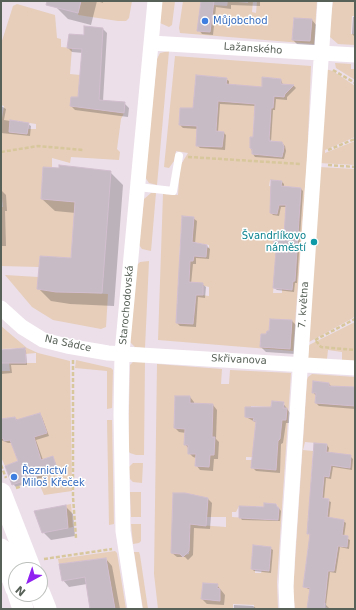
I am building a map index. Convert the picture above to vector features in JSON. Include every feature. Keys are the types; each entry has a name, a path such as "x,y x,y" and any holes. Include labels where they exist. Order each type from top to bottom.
{"main road":[{"path":"6,491 35,562"},
{"path":"1,549 8,568"}],"street":[{"name":"Starochodovská","path":"135,609 123,531 120,414 122,353 155,1"},
{"name":"7. května","path":"287,609 287,563 300,364 309,341 313,165 324,1"},
{"name":"Lažanského","path":"151,43 355,55"},
{"name":"Na Sádce","path":"1,308 22,327 43,340 67,346 122,353"},
{"name":"Skřivanova","path":"122,353 355,368"}],"lane":[{"path":"138,187 173,191 179,156"}],"path":[{"path":"326,151 355,139"},
{"path":"1,152 38,146 83,150"},
{"path":"179,156 355,167"},
{"path":"309,341 355,319"},
{"path":"309,341 321,347 355,350"},
{"path":"73,357 73,497 76,538"},
{"path":"6,491 34,482"},
{"path":"48,563 119,548"}],"shaded area":[{"path":"81,1 132,1 129,18 126,21 118,21 78,15"},
{"path":"162,1 175,1 172,25 169,27 160,23"},
{"path":"183,1 201,1 198,31 210,32 213,5 227,6 228,1 248,3 248,1 253,1 252,12 256,13 257,1 317,1 314,44 180,33 179,28","holes":["294,18 312,20 310,41 292,40"]},
{"path":"333,1 355,1 355,16 352,16 351,34 355,34 355,45 338,44 330,37 329,32"},
{"path":"17,4 55,15 57,38 61,39 61,47 72,48 70,74 80,75 78,107 124,113 121,119 117,149 120,152 119,160 71,157 70,163 52,158 52,167 43,167 41,199 75,202 71,258 40,256 39,267 1,266 1,207 3,207 1,190 1,125 4,106 1,105 1,44 13,6","holes":["10,120 36,124 36,129 28,129 28,133 25,134 9,132"]},
{"path":"169,51 157,185 149,183 145,177 157,59 160,53"},
{"path":"175,56 311,66 307,161 293,351 158,340 163,194 178,195 180,166 188,153 176,151 174,161 169,168 164,167","holes":["196,75 227,78 226,90 244,86 243,103 194,99","263,77 281,79 281,84 287,84 289,86 284,97 274,97 273,108 256,107 261,98","180,108 192,108 191,126 179,125","254,115 270,116 269,138 272,141 281,142 283,144 284,152 280,156 252,154 252,149 250,148 250,137 253,137","216,131 223,132 222,147 196,146","270,180 282,181 281,186 301,188 300,206 270,204 276,187 269,186","182,216 194,217 192,242 209,245 206,256 194,256 193,261 179,260","282,235 296,235 296,253 273,251 274,238 281,239","275,270 295,271 295,281 282,289 282,293 273,293","179,273 189,282 209,287 209,296 193,294 193,306 195,306 195,309 193,309 193,324 176,323","270,319 292,320 290,349 260,347 261,334 266,334 267,331 269,331"]},
{"path":"335,63 351,64 351,69 355,69 355,80 336,68"},
{"path":"325,69 333,71 355,86 355,137 325,150 325,153 355,141 355,165 319,163"},
{"path":"319,167 355,169 355,315 353,318 309,342"},
{"path":"151,193 156,193 151,251 142,249 139,245 144,199"},
{"path":"149,261 145,348 135,347 130,342 137,265 140,262"},
{"path":"5,275 38,277 51,291 108,294 106,327 101,329 53,320 32,307"},
{"path":"355,322 355,361 342,360 342,352 328,350 327,359 308,358 309,345"},
{"path":"1,326 27,348 38,353 70,361 72,491 44,495 36,476 57,469 53,456 41,460 37,446 15,453 18,461 5,466 1,457 1,439 3,438 4,441 16,439 19,435 15,417 1,419 1,371 10,371 9,363 25,362 24,348 1,349","holes":["36,353 36,363 26,363 25,354","40,413 46,433 35,433 30,416"]},
{"path":"76,360 111,368 113,370 112,408 107,409 107,371 75,368"},
{"path":"145,360 144,455 136,455 128,451 130,365 134,361"},
{"path":"157,364 222,369 221,384 229,384 230,370 291,373 277,582 278,609 254,609 254,605 233,604 233,609 158,609 154,574","holes":["175,396 190,396 190,403 213,405 211,437 215,437 214,455 210,455 209,467 195,466 196,454 188,453 188,445 184,444 185,435 203,430 174,428","272,401 284,402 286,420 245,417 246,407 251,409 251,406 271,407","256,421 279,434 279,440 254,440","246,457 277,458 276,469 252,468 252,460 246,460","173,493 185,493 185,499 199,497 208,498 207,517 226,517 226,527 185,524 172,529","264,503 276,504 279,508 278,520 232,517 232,512 236,512 239,506 250,507 256,510 256,506 264,507","172,532 190,532 189,554 180,554","253,545 270,547 269,571 262,570 261,573 255,573 255,570 251,569","203,583 217,584 217,588 220,589 220,601 201,599"]},
{"path":"312,374 355,377 355,387 329,386 329,383 313,381 313,393 316,393 315,403 355,406 355,609 330,609 326,607 326,603 309,601 307,609 295,609 293,592 308,377","holes":["305,442 327,444 326,452 347,468 327,465 326,468 330,469 329,477 324,476 323,485 311,483 313,451 303,450","311,497 329,499 325,536 307,534","348,536 338,546 334,571 323,570 327,580 326,590 303,587 308,549"]},
{"path":"107,420 112,420 114,524 109,525"},
{"path":"133,463 143,463 142,483 133,482 130,479 129,467"},
{"path":"130,492 141,492 141,517 131,517"},
{"path":"71,504 73,527 68,528 66,505"},
{"path":"131,524 141,524 141,541 139,543 133,544"},
{"path":"115,551 117,553 126,609 115,609 106,558 59,564 58,559"},
{"path":"134,552 139,552 140,555 148,609 143,609"}],"building":[{"path":"47,1 81,1 78,13 46,5"},
{"path":"201,1 214,1 210,32 197,31"},
{"path":"294,18 312,19 310,41 292,40"},
{"path":"84,26 103,28 99,100 125,102 124,113 70,106 71,97 78,97 82,49 67,48 69,34 84,35"},
{"path":"196,75 227,78 226,84 262,87 262,77 281,79 281,84 294,85 284,97 274,96 273,108 271,108 269,141 282,142 284,147 282,157 252,154 252,149 250,148 250,137 253,137 255,104 218,101 216,131 224,132 222,147 196,146 197,126 179,125 180,108 193,108"},
{"path":"10,120 29,123 27,134 9,132"},
{"path":"59,165 111,171 102,293 56,292 37,289 40,256 71,258 75,202 41,199 43,167 59,168"},
{"path":"271,180 282,181 281,186 301,188 295,281 293,281 292,290 273,288 276,251 273,251 274,238 281,239 282,235 284,235 286,205 279,205 277,214 270,213"},
{"path":"182,216 194,217 192,242 207,245 206,257 194,256 193,261 190,261 189,282 203,283 203,295 196,295 193,324 176,323"},
{"path":"270,319 292,320 290,349 260,347 261,334 266,334 267,331 269,331"},
{"path":"25,348 26,363 1,363 1,350"},
{"path":"313,381 329,383 329,386 355,387 355,406 315,403 316,393 312,393"},
{"path":"175,396 190,396 190,403 213,404 212,437 215,437 214,455 210,455 209,467 195,466 196,454 188,454 188,445 184,445 185,429 174,428"},
{"path":"272,401 284,402 283,408 287,408 286,420 282,420 280,439 278,441 276,470 251,468 256,421 253,421 254,418 245,417 245,407 271,407"},
{"path":"40,413 47,433 34,437 41,460 53,456 57,469 12,485 5,466 18,461 10,440 4,441 3,438 1,439 1,419 15,417 16,420"},
{"path":"314,443 327,444 326,452 351,455 350,468 331,465 329,477 324,476 322,498 329,499 327,517 344,520 342,535 348,536 347,547 338,546 334,571 328,571 324,609 307,609 310,588 303,587 310,534 307,534"},
{"path":"173,493 185,493 208,498 206,526 190,524 189,551 183,557 180,554 171,553"},
{"path":"264,503 276,504 279,508 278,520 239,518 239,506 264,507"},
{"path":"66,505 68,528 42,533 34,511"},
{"path":"253,545 271,547 269,571 251,569"},
{"path":"106,558 115,609 90,609 85,577 62,581 59,564"},
{"path":"203,583 218,584 217,588 220,589 220,601 201,599"}],"place":[{"name":"Můjobchod","path":"205,21"},
{"name":"Švandrlíkovo náměstí","path":"314,242"},
{"name":"Řeznictví Miloš Křeček","path":"14,477"}]}
